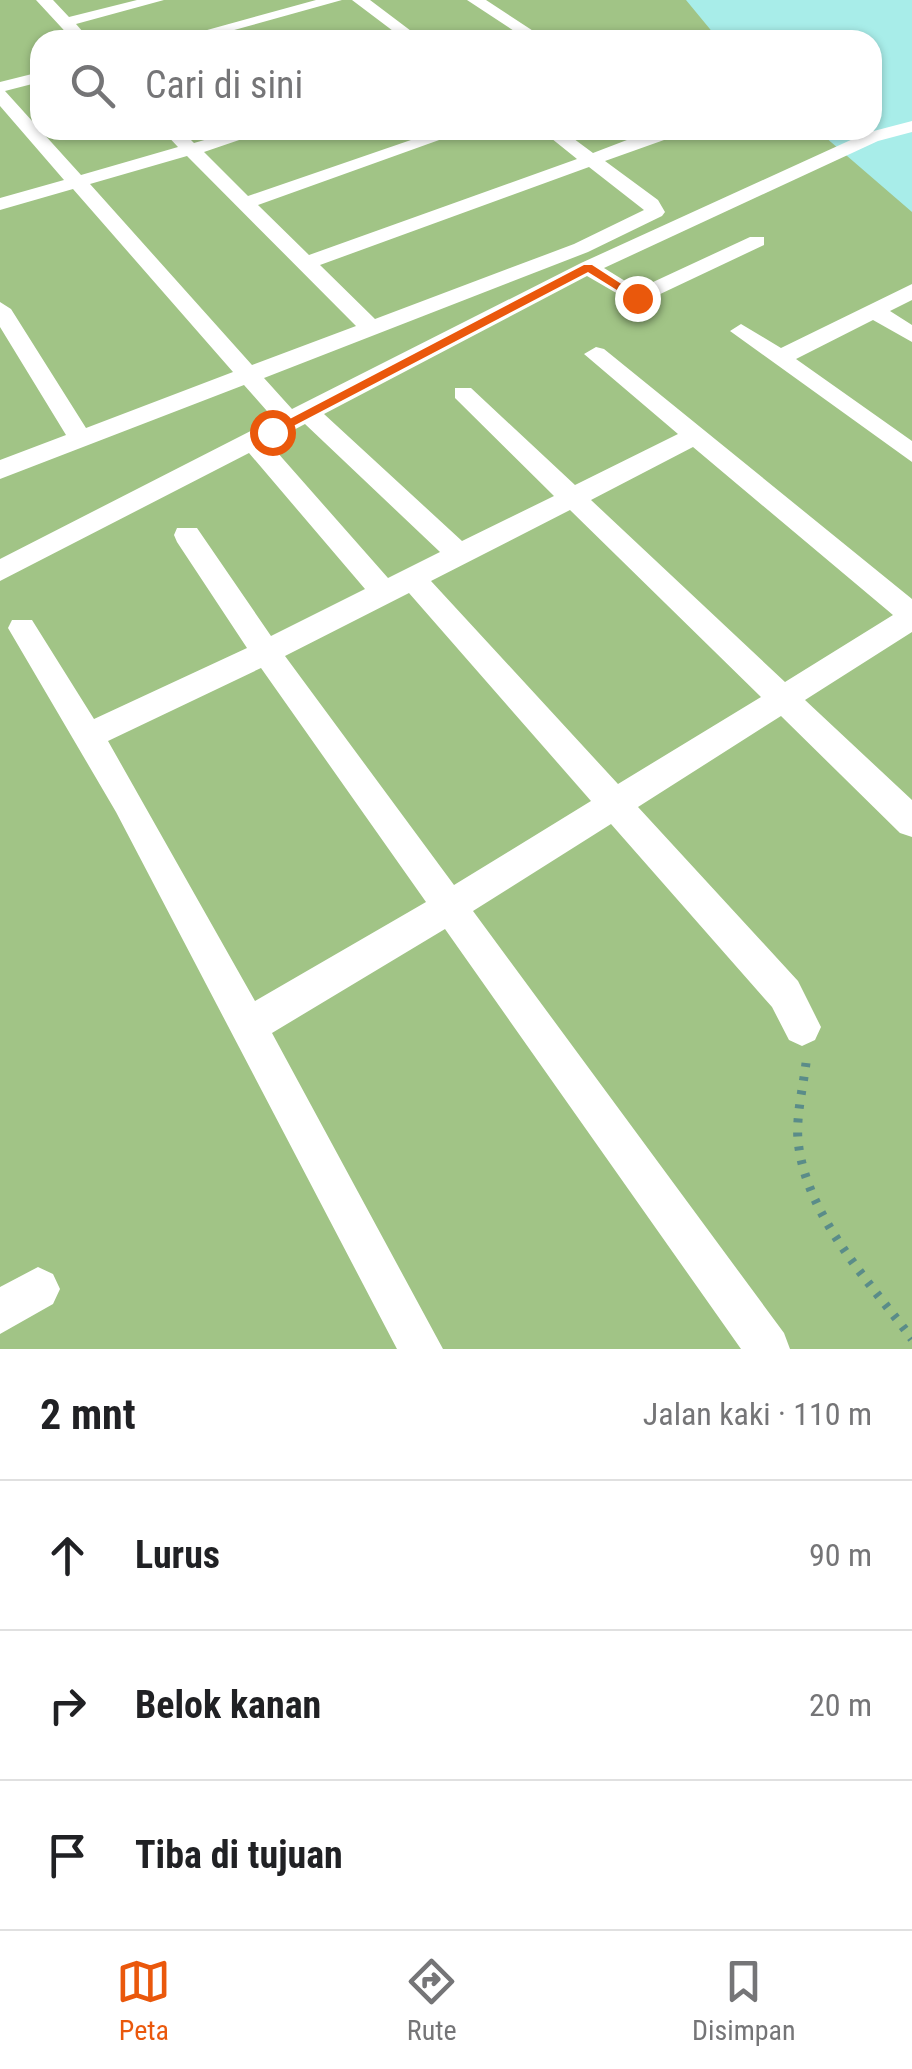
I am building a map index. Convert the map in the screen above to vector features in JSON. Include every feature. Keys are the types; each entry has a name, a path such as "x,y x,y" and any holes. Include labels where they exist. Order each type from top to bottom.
{"street":[{"path":"44,0 73,30"},
{"path":"66,22 156,0"},
{"path":"218,30 334,0"},
{"path":"360,0 394,30"},
{"path":"474,0 522,30"},
{"path":"30,80 0,91 30,127"},
{"path":"882,134 912,126"},
{"path":"40,140 246,372 459,554"},
{"path":"181,140 369,326"},
{"path":"0,204 227,140"},
{"path":"243,204 429,140"},
{"path":"0,470 246,372 581,248 654,212 651,204 564,140"},
{"path":"307,263 640,140"},
{"path":"0,571 588,267 866,140"},
{"path":"588,267 637,298 756,241"},
{"path":"780,358 912,291"},
{"path":"0,309 81,440"},
{"path":"873,310 912,335"},
{"path":"741,331 912,454"},
{"path":"248,1026 451,906 912,616 596,354"},
{"path":"0,364 26,355"},
{"path":"464,393 912,822"},
{"path":"88,736 266,652 695,436"},
{"path":"253,441 617,802 785,994 802,1027"},
{"path":"188,534 266,652 768,1349"},
{"path":"22,628 128,802 422,1349"},
{"path":"0,1312 38,1289"}],"path":[{"path":"802,1027 807,1058 798,1138 804,1170 817,1202 912,1338"}],"green space":[{"path":"0,0 686,0 711,30 30,30 30,140 829,140 912,212 912,1349 0,1349"}],"route":[{"path":"272,432 588,267 637,298"}]}
